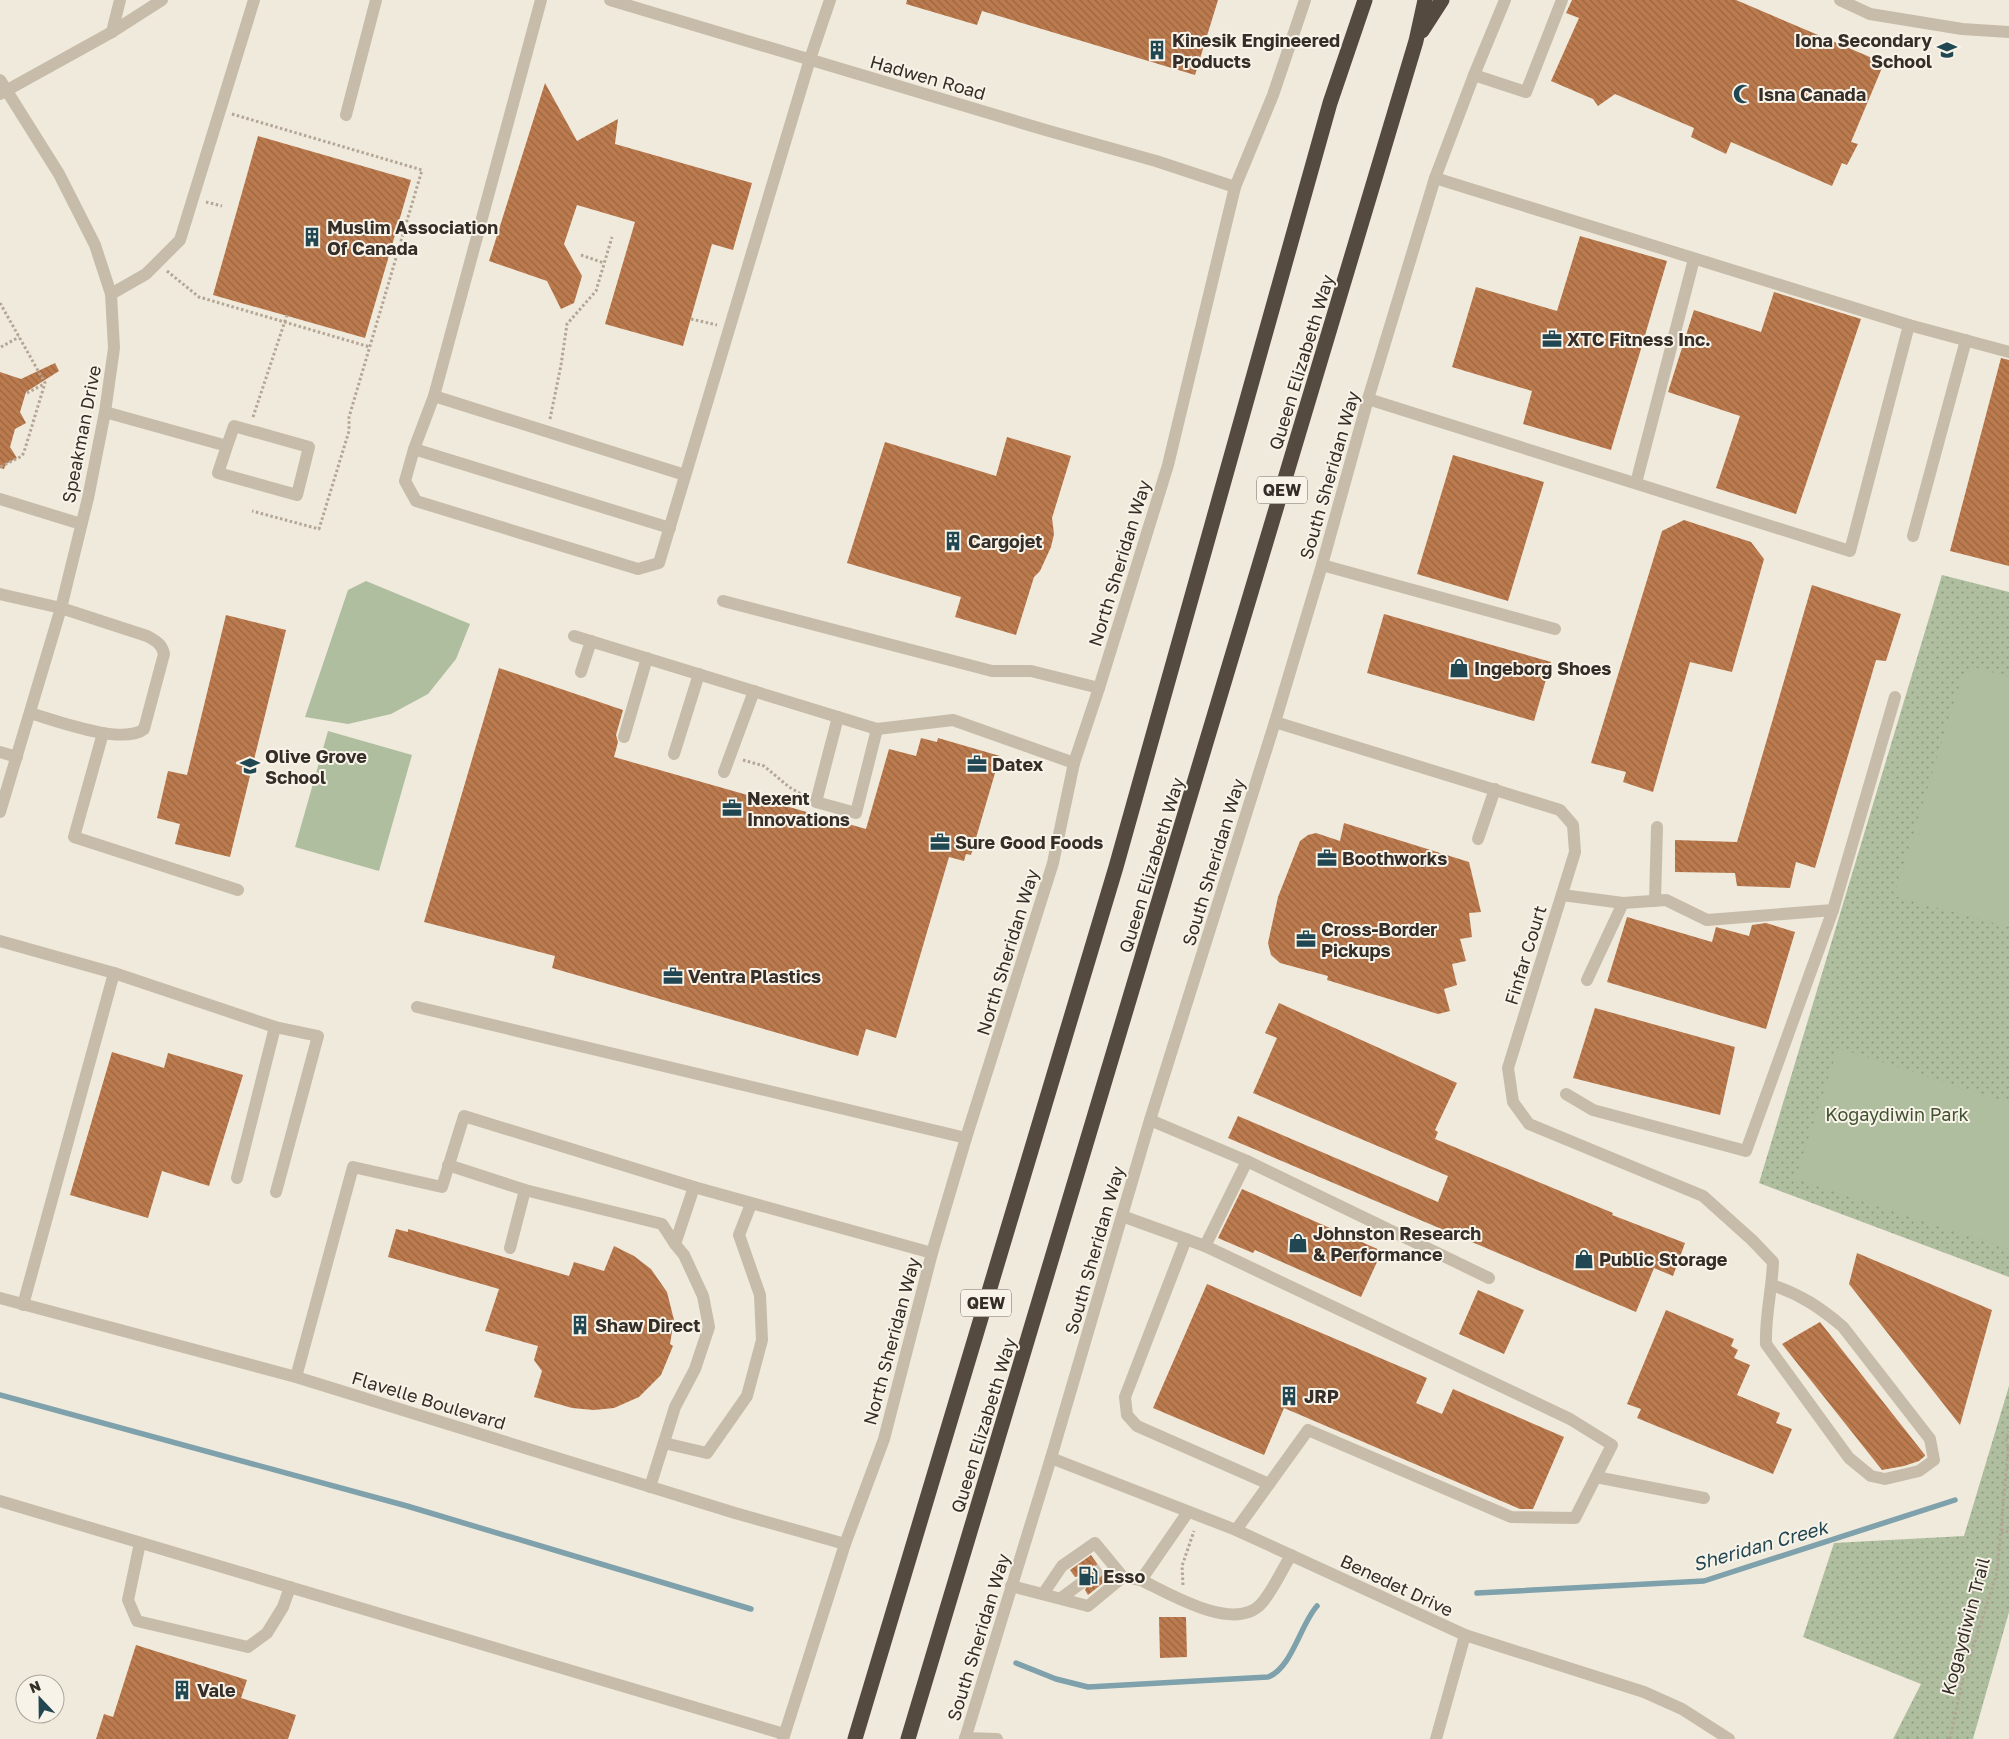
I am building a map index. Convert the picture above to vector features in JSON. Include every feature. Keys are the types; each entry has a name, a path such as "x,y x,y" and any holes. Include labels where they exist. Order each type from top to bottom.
{"highway":[{"name":"Queen Elizabeth Way","path":"855,1739 1113,876 1328,112 1365,0"},
{"name":"Queen Elizabeth Way","path":"908,1739 1416,41 1425,0"},
{"path":"1416,41 1442,0"}],"street":[{"path":"112,32 120,0"},
{"path":"2,88 112,32 162,0"},
{"path":"111,294 146,274 180,240 254,0"},
{"path":"346,115 376,0"},
{"path":"541,0 434,396 414,449 405,481 416,501 638,569 659,563 826,1"},
{"name":"North Sheridan Way","path":"783,1737 845,1544 884,1439 932,1253 966,1138 1053,863 1074,763 1100,688 1168,465 1235,187 1273,94 1304,0"},
{"name":"South Sheridan Way","path":"965,1738 1051,1458 1150,1120 1275,722 1322,565 1368,399 1435,178 1474,74 1505,0"},
{"path":"1474,74 1526,92 1562,0"},
{"path":"1840,0 1870,14 1962,29 2009,32"},
{"name":"Hadwen Road","path":"614,1 1156,161 1235,187"},
{"name":"Speakman Drive","path":"0,812 61,608 105,412 114,348 111,294 95,245 59,174 2,88"},
{"path":"1435,178 1694,260 1909,325 2009,352"},
{"path":"1636,483 1694,260"},
{"path":"1368,399 1850,550 1909,325"},
{"path":"1913,536 1966,340"},
{"path":"434,396 685,476"},
{"path":"105,412 227,446"},
{"path":"234,426 308,447 296,495 218,473 227,446 234,426"},
{"path":"414,449 670,528"},
{"path":"0,499 81,524"},
{"path":"1322,565 1555,629"},
{"path":"0,594 61,608 147,636 155,640 162,647 164,654 144,729 140,732 126,735 104,733 30,713"},
{"path":"722,601 992,671 1031,672 1100,688"},
{"path":"574,636 878,729 953,720 1074,763"},
{"path":"581,672 591,641"},
{"path":"624,737 647,658"},
{"path":"674,754 699,674"},
{"path":"724,772 754,692"},
{"path":"1566,1094 1593,1110 1746,1151 1833,910 1895,697"},
{"path":"838,717 816,802 856,813 878,729"},
{"name":"Finfar Court","path":"1275,722 1560,810 1573,825 1575,852 1508,1068 1513,1102 1529,1124 1703,1196 1752,1240 1773,1262 1772,1285"},
{"path":"104,733 74,838 238,890"},
{"path":"0,752 16,757"},
{"path":"1478,839 1495,789"},
{"path":"1655,901 1657,827"},
{"path":"1562,895 1622,903 1666,900 1707,920 1833,910"},
{"path":"1587,980 1622,903"},
{"path":"0,941 114,973 275,1027 318,1036 276,1192"},
{"path":"23,1305 114,973"},
{"path":"417,1007 966,1138"},
{"path":"237,1178 275,1027"},
{"path":"296,1377 353,1167 442,1187 464,1116 751,1204 932,1253"},
{"path":"1150,1120 1246,1161 1489,1278"},
{"path":"1206,1246 1246,1161"},
{"path":"448,1165 525,1190 662,1224 684,1255 703,1296 709,1327 695,1369 675,1407 650,1487"},
{"path":"675,1244 694,1187"},
{"path":"510,1248 525,1190"},
{"path":"664,1443 707,1453 747,1396 762,1340 760,1295 739,1235 751,1204"},
{"path":"1122,1216 1206,1246 1570,1419 1612,1445 1575,1518 1511,1517 1308,1430 1236,1530"},
{"path":"1186,1240 1125,1397 1127,1415 1137,1426 1270,1484"},
{"path":"1772,1285 1807,1299 1827,1312 1843,1327 1930,1439 1934,1460 1919,1471 1885,1479 1872,1476 1849,1458 1766,1344 1765,1321 1772,1285"},
{"name":"Flavelle Boulevard","path":"0,1298 296,1377 650,1487 845,1544"},
{"name":"Benedet Drive","path":"1051,1458 1236,1530 1465,1635 1644,1692 1682,1708 1729,1739"},
{"path":"1596,1477 1704,1498"},
{"path":"0,1501 783,1737"},
{"path":"1141,1580 1194,1514"},
{"path":"1043,1594 1062,1566 1095,1542 1105,1565 1123,1577 1141,1580 1185,1601 1224,1615 1240,1616 1253,1611 1262,1603 1291,1555"},
{"path":"140,1543 128,1600 137,1621 248,1647 267,1633 283,1607 290,1587"},
{"path":"1011,1586 1088,1606 1123,1577"},
{"path":"1062,1598 1080,1584"},
{"path":"1436,1739 1465,1635"},
{"path":"965,1738 997,1739"}],"path":[{"path":"220,111 422,170 349,417 349,431 319,529 252,511"},
{"path":"548,432 562,364 567,324 596,291 612,237"},
{"path":"581,255 604,263"},
{"path":"157,263 199,297 370,347"},
{"path":"0,303 45,383 22,456 0,467"},
{"path":"249,430 286,316"},
{"path":"691,318 729,329"},
{"path":"2,347 19,337"},
{"path":"27,393 45,383"},
{"path":"730,756 764,766 789,787 816,802"},
{"name":"Kogaydiwin Trail","path":"1950,1739 1964,1678 1996,1573 2009,1431"},
{"path":"1185,1601 1182,1566 1194,1514"},
{"path":"2001,1530 2009,1532"}],"green space":[{"name":"Kogaydiwin Park","path":"1942,575 2009,592 2009,1277 1759,1183"},
{"path":"366,581 470,624 456,659 428,694 391,714 348,724 305,717 348,590"},
{"path":"1977,668 2009,677 2009,927 1894,896 1963,675"},
{"path":"328,731 412,755 379,871 295,847"},
{"path":"1838,1048 2009,1103 2009,1249 1795,1179"},
{"path":"2009,1386 2009,1612 1973,1739 1893,1739 1921,1684 1803,1637 1834,1543 1964,1536"}],"building":[{"name":"Kinesik Engineered Products","path":"907,0 1218,0 1195,75 982,11 977,25 906,4"},
{"name":"Isna Canada","path":"1572,0 1736,0 1884,63 1851,142 1858,144 1847,165 1842,163 1832,186 1731,142 1726,154 1691,137 1694,128 1615,94 1598,106 1593,99 1551,81 1579,18 1566,13"},
{"path":"545,83 577,141 618,119 615,144 752,183 733,250 712,244 683,346 605,324 635,222 577,205 564,244 582,276 574,303 561,309 547,281 489,261"},
{"name":"Muslim Association Of Canada","path":"258,136 411,180 365,338 213,295"},
{"name":"XTC Fitness Inc.","path":"1580,236 1667,261 1611,450 1523,424 1532,391 1452,367 1476,287 1557,311"},
{"path":"1774,292 1861,319 1796,514 1716,488 1740,416 1668,392 1694,310 1761,332"},
{"path":"2001,358 2009,360 2009,566 1950,551"},
{"path":"55,363 59,371 26,392 20,412 26,423 15,429 10,447 17,458 6,464 4,469 0,468 0,372 21,379"},
{"name":"Cargojet","path":"1007,437 1071,456 1052,518 1054,534 1051,547 1040,571 1034,577 1016,635 955,617 961,597 847,563 885,442 996,476"},
{"path":"1453,455 1544,482 1508,601 1417,574"},
{"path":"1684,520 1751,542 1764,559 1732,672 1690,662 1653,792 1623,782 1626,772 1591,763 1662,531"},
{"path":"1812,585 1901,614 1886,661 1876,660 1815,868 1796,862 1790,888 1737,886 1735,873 1675,872 1675,840 1737,842"},
{"name":"Ingeborg Shoes","path":"1384,614 1551,662 1534,721 1367,673"},
{"path":"226,615 286,630 230,857 175,844 180,824 157,818 168,771 187,775"},
{"path":"499,668 623,710 616,735 618,742 614,757 866,829 889,749 916,756 921,738 937,742 938,738 1000,756 971,855 966,854 964,861 949,857 896,1038 866,1029 858,1056 552,968 555,956 424,922"},
{"path":"1344,823 1469,862 1481,912 1469,913 1472,937 1460,939 1466,961 1452,964 1457,985 1444,989 1450,1011 1438,1014 1327,980 1328,976 1280,963 1271,955 1268,943 1278,897 1300,841 1308,835 1316,833 1340,841"},
{"path":"1627,917 1712,942 1716,927 1749,936 1752,925 1766,923 1795,932 1766,1029 1607,982"},
{"path":"1279,1003 1457,1083 1435,1130 1438,1132 1435,1139 1613,1213 1612,1215 1685,1243 1673,1276 1654,1268 1636,1312 1228,1138 1238,1116 1438,1202 1448,1176 1253,1093 1277,1038 1265,1033"},
{"path":"1595,1008 1735,1047 1720,1115 1573,1078"},
{"path":"112,1052 164,1068 168,1053 243,1075 209,1186 162,1171 148,1218 70,1195"},
{"name":"Johnston Research & Performance","path":"1242,1189 1382,1251 1361,1297 1255,1250 1253,1253 1218,1238"},
{"name":"Shaw Direct","path":"396,1229 408,1232 408,1229 569,1276 574,1262 604,1271 614,1246 634,1256 651,1269 667,1292 674,1320 670,1344 673,1346 661,1375 639,1397 614,1408 594,1410 572,1408 534,1397 542,1371 534,1360 538,1346 485,1331 499,1289 388,1257"},
{"path":"1857,1253 1992,1310 1960,1425 1849,1284"},
{"name":"JRP","path":"1207,1284 1427,1378 1416,1403 1442,1414 1453,1389 1564,1437 1533,1509 1520,1509 1284,1408 1264,1455 1153,1408"},
{"path":"1478,1290 1524,1310 1504,1354 1459,1334"},
{"path":"1666,1310 1734,1339 1731,1346 1738,1350 1734,1358 1750,1365 1737,1395 1780,1413 1776,1423 1792,1429 1773,1474 1637,1418 1641,1409 1627,1404"},
{"path":"1820,1322 1925,1455 1919,1461 1882,1470 1782,1344"},
{"path":"1091,1555 1108,1579 1088,1595 1085,1590 1088,1584 1086,1579 1080,1576 1075,1577 1070,1570"},
{"path":"1159,1617 1186,1617 1187,1657 1160,1658"},
{"name":"Vale","path":"136,1645 247,1680 241,1698 296,1715 288,1739 96,1739 104,1714 113,1717"}],"waterway":[{"path":"0,1395 407,1506 751,1609"},
{"name":"Sheridan Creek","path":"1477,1593 1704,1581 1955,1500"},
{"path":"1016,1663 1056,1679 1088,1687 1268,1677 1276,1672 1290,1656 1317,1606"}],"tunnel":[{"path":"1080,1584 1101,1569"}],"place":[{"name":"Kinesik Engineered Products","path":"1157,50"},
{"name":"Iona Secondary School","path":"1947,50"},
{"name":"Isna Canada","path":"1743,94"},
{"name":"Muslim Association Of Canada","path":"312,237"},
{"name":"XTC Fitness Inc.","path":"1552,339"},
{"name":"Cargojet","path":"953,541"},
{"name":"Ingeborg Shoes","path":"1459,668"},
{"name":"Datex","path":"977,764"},
{"name":"Olive Grove School","path":"250,766"},
{"name":"Nexent Innovations","path":"732,808"},
{"name":"Sure Good Foods","path":"940,842"},
{"name":"Boothworks","path":"1327,858"},
{"name":"Cross-Border Pickups","path":"1306,939"},
{"name":"Ventra Plastics","path":"673,976"},
{"name":"Johnston Research & Performance","path":"1298,1243"},
{"name":"Public Storage","path":"1584,1259"},
{"name":"Shaw Direct","path":"580,1325"},
{"name":"JRP","path":"1289,1396"},
{"name":"Esso","path":"1088,1576"},
{"name":"Vale","path":"182,1690"}]}
